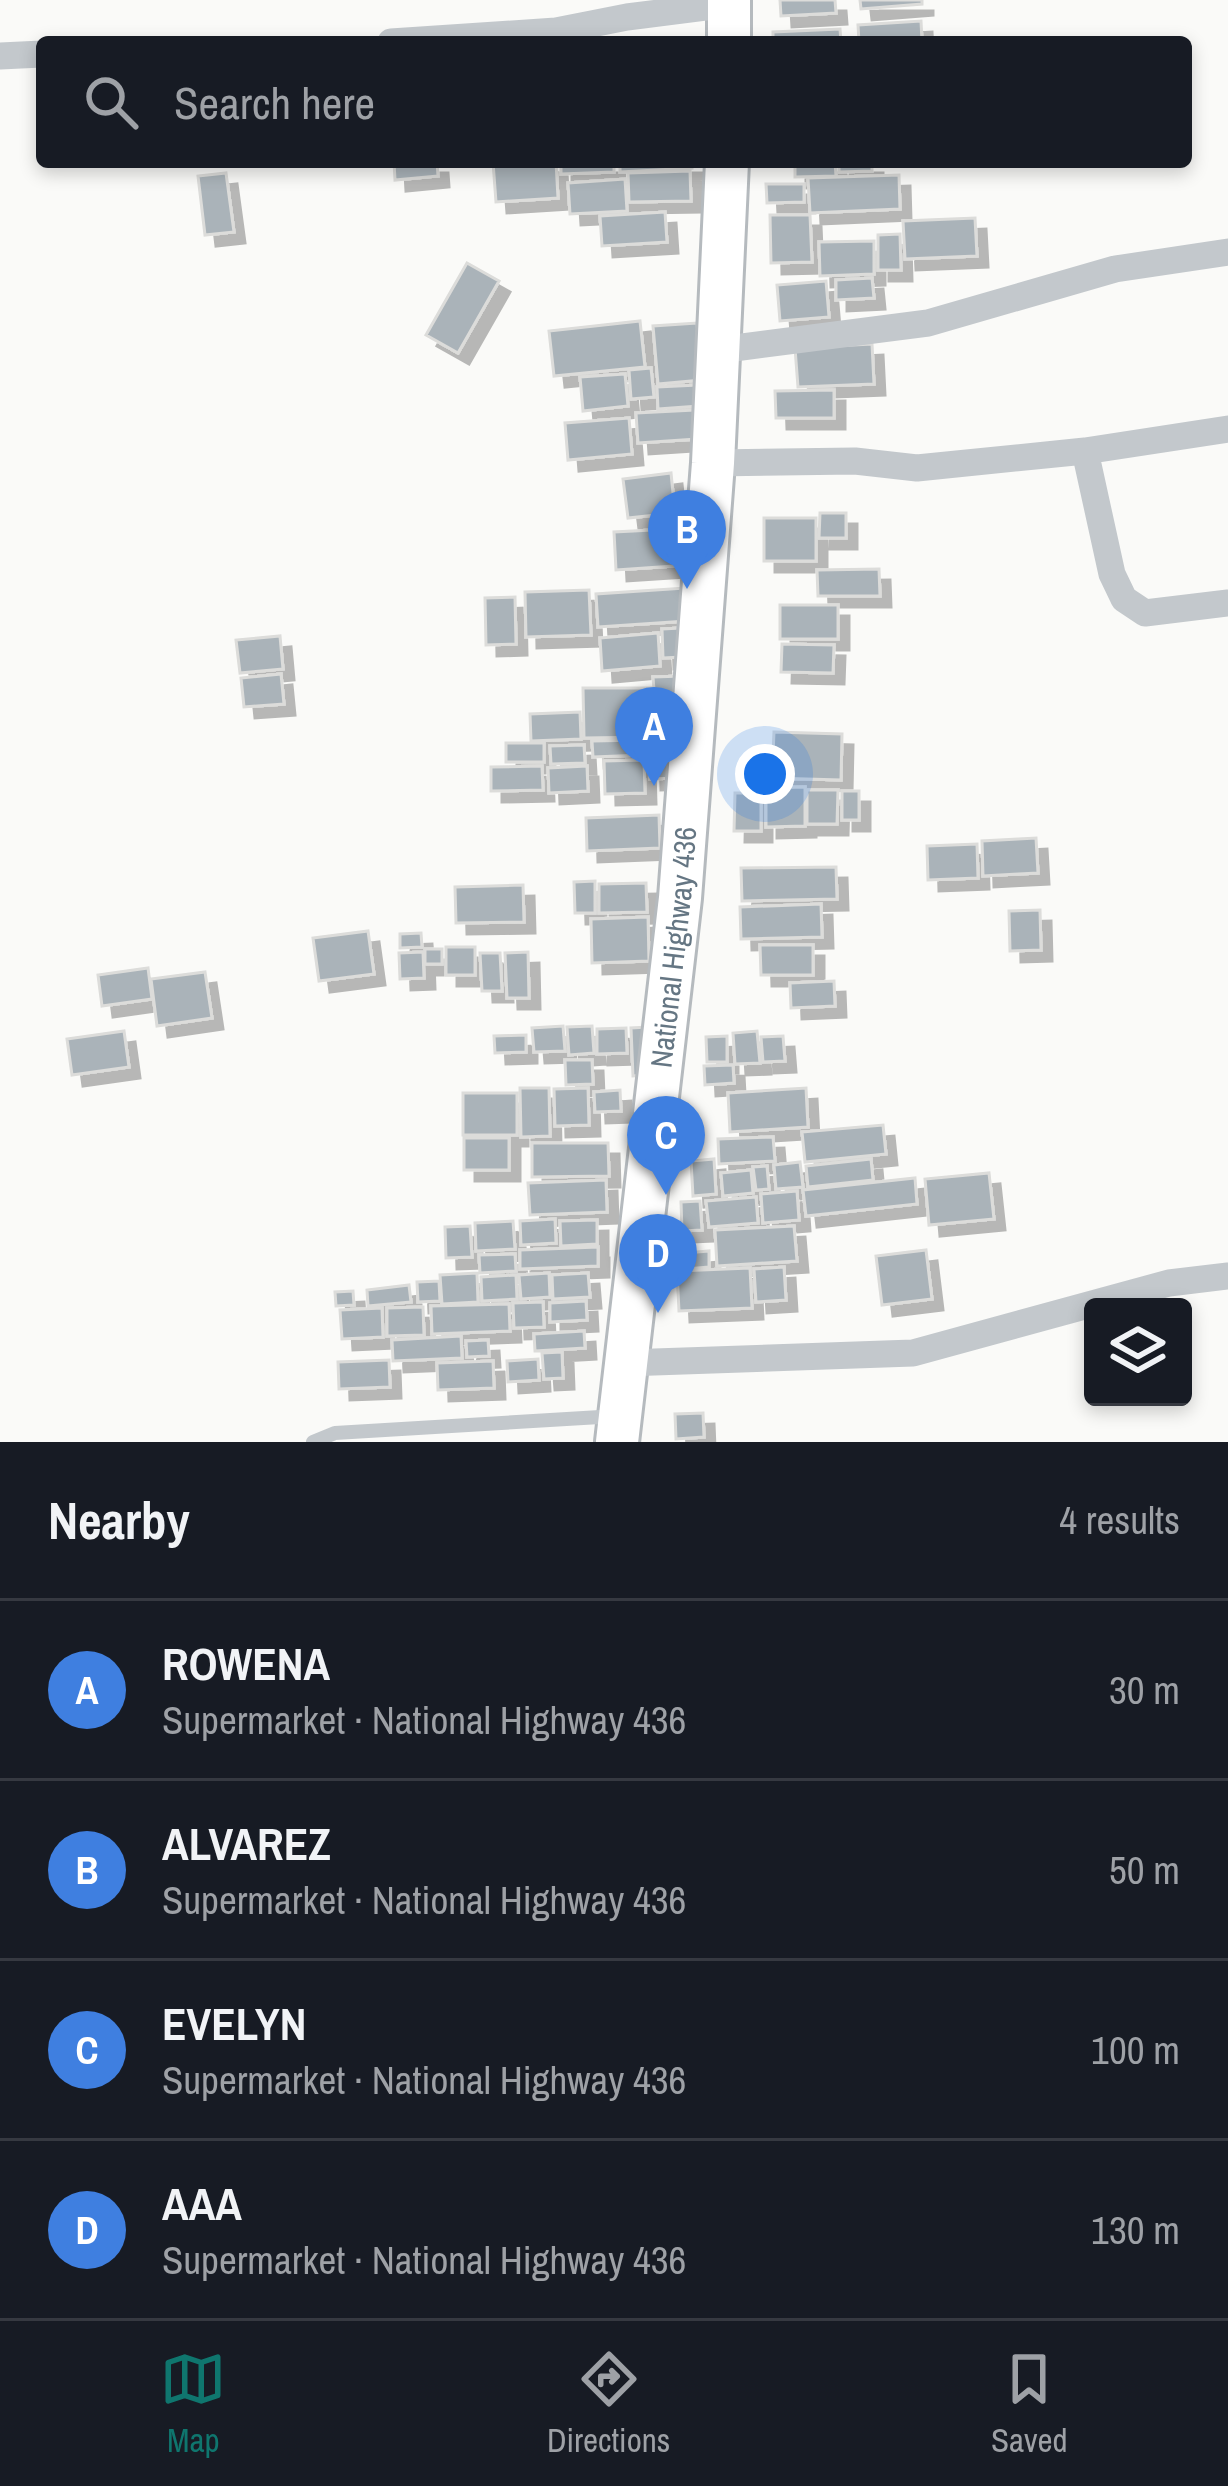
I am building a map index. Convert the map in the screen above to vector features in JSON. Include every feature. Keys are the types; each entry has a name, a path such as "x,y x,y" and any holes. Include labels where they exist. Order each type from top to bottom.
{"main road":[{"name":"National Highway 436","path":"618,1429 680,898 713,463 727,168"}],"street":[{"path":"490,36 556,32 627,16 729,15"},
{"path":"0,56 36,54"},
{"path":"719,350 928,323 1115,269 1228,252"},
{"path":"713,463 855,461 917,468 1228,430"},
{"path":"1085,451 1112,574 1124,599 1145,613 1228,603"},
{"path":"626,1363 913,1353 1169,1283 1228,1276"}],"lane":[{"path":"313,1442 335,1433 618,1429"}],"building":[{"path":"780,0 835,0 836,13 781,16"},
{"path":"860,0 922,0 922,4 861,9"},
{"path":"921,21 922,36 859,36 858,25"},
{"path":"840,29 841,36 773,36 773,32"},
{"path":"394,168 437,168 438,176 395,180"},
{"path":"493,168 556,168 558,198 496,202"},
{"path":"561,168 614,168 614,172 561,174"},
{"path":"620,168 692,168 620,172"},
{"path":"795,168 835,168 836,176 795,177"},
{"path":"839,168 872,168 872,171 839,172"},
{"path":"690,171 691,201 629,202 628,173"},
{"path":"226,173 234,232 205,235 198,176"},
{"path":"899,175 900,209 810,213 808,178"},
{"path":"625,179 627,211 570,214 568,183"},
{"path":"766,184 804,184 804,202 767,203"},
{"path":"665,212 667,242 602,246 600,216"},
{"path":"770,215 810,215 812,262 771,263"},
{"path":"975,218 977,256 905,259 903,221"},
{"path":"900,234 901,270 878,270 878,235"},
{"path":"874,241 874,274 820,276 819,242"},
{"path":"467,263 499,281 458,353 426,335"},
{"path":"872,278 874,298 836,300 836,280"},
{"path":"826,281 829,317 780,321 777,285"},
{"path":"640,321 645,367 554,376 549,331"},
{"path":"697,323 702,380 658,384 653,326"},
{"path":"872,344 874,384 798,387 795,348"},
{"path":"651,368 654,397 631,399 629,370"},
{"path":"625,374 628,406 583,411 580,377"},
{"path":"698,385 699,406 658,409 657,387"},
{"path":"834,390 834,418 776,418 775,391"},
{"path":"695,410 697,439 638,443 636,413"},
{"path":"629,418 632,454 568,460 565,423"},
{"path":"671,473 675,513 628,518 623,479"},
{"path":"820,513 846,513 846,538 819,538"},
{"path":"764,518 816,518 816,561 764,561"},
{"path":"672,529 674,566 616,570 614,532"},
{"path":"879,569 880,596 818,596 817,570"},
{"path":"685,588 687,621 598,627 596,594"},
{"path":"589,590 591,635 526,637 525,592"},
{"path":"515,597 516,644 486,645 485,598"},
{"path":"780,605 838,605 838,639 780,639"},
{"path":"681,628 682,657 663,658 662,629"},
{"path":"658,633 660,666 602,671 600,638"},
{"path":"280,636 283,669 240,673 236,640"},
{"path":"782,644 834,645 833,673 781,672"},
{"path":"281,674 284,704 244,707 241,678"},
{"path":"682,676 683,701 655,702 653,677"},
{"path":"583,688 651,688 652,737 584,738"},
{"path":"684,706 685,738 657,738 655,707"},
{"path":"580,712 581,739 531,741 530,714"},
{"path":"774,732 842,734 841,780 772,778"},
{"path":"643,740 643,755 593,757 592,741"},
{"path":"649,742 677,742 678,778 650,779"},
{"path":"506,743 544,743 544,762 506,762"},
{"path":"584,745 585,763 551,764 550,746"},
{"path":"644,760 645,793 605,794 604,761"},
{"path":"542,766 543,790 491,791 491,767"},
{"path":"587,766 588,791 549,793 548,768"},
{"path":"805,787 805,826 766,827 766,788"},
{"path":"807,790 838,790 837,824 807,824"},
{"path":"842,791 859,791 859,820 842,820"},
{"path":"735,793 761,793 761,831 734,831"},
{"path":"659,815 660,848 587,851 586,818"},
{"path":"1036,838 1038,873 983,876 982,841"},
{"path":"977,844 978,878 928,880 927,846"},
{"path":"836,867 837,899 742,901 741,868"},
{"path":"595,881 595,913 575,913 574,882"},
{"path":"646,883 647,912 599,913 599,884"},
{"path":"523,885 524,922 456,923 455,887"},
{"path":"821,904 822,937 741,939 740,907"},
{"path":"1040,910 1041,950 1010,951 1009,911"},
{"path":"648,917 649,961 592,963 591,919"},
{"path":"368,931 374,974 319,981 313,938"},
{"path":"421,933 422,947 400,948 400,934"},
{"path":"760,945 813,945 813,975 761,975"},
{"path":"446,947 475,947 475,975 446,975"},
{"path":"425,949 442,949 442,964 425,964"},
{"path":"423,952 424,978 400,979 399,953"},
{"path":"528,952 529,998 507,998 505,953"},
{"path":"480,953 500,953 502,991 482,991"},
{"path":"148,968 152,999 102,1006 98,975"},
{"path":"205,972 212,1018 157,1026 151,979"},
{"path":"834,981 835,1006 791,1008 790,983"},
{"path":"563,1026 565,1051 534,1052 532,1028"},
{"path":"592,1026 594,1053 569,1055 567,1027"},
{"path":"648,1027 650,1075 633,1076 631,1028"},
{"path":"626,1028 627,1053 597,1054 597,1029"},
{"path":"124,1031 129,1067 72,1075 67,1039"},
{"path":"757,1031 760,1063 735,1064 733,1033"},
{"path":"526,1035 526,1052 495,1053 494,1036"},
{"path":"727,1036 727,1062 707,1062 706,1037"},
{"path":"783,1036 785,1061 763,1062 761,1037"},
{"path":"565,1060 592,1060 593,1084 566,1085"},
{"path":"733,1065 734,1083 705,1085 704,1066"},
{"path":"520,1088 549,1088 550,1136 521,1137"},
{"path":"588,1088 589,1125 555,1126 554,1089"},
{"path":"806,1088 808,1127 730,1132 728,1093"},
{"path":"620,1090 621,1111 595,1112 594,1092"},
{"path":"463,1093 517,1093 517,1135 463,1135"},
{"path":"883,1125 886,1154 805,1162 802,1132"},
{"path":"773,1137 775,1161 719,1164 718,1139"},
{"path":"464,1138 509,1138 509,1170 464,1170"},
{"path":"532,1143 608,1143 609,1176 532,1177"},
{"path":"714,1159 716,1194 693,1196 691,1161"},
{"path":"871,1159 873,1180 808,1187 806,1166"},
{"path":"800,1162 803,1187 776,1189 774,1165"},
{"path":"767,1166 769,1189 756,1190 753,1167"},
{"path":"751,1170 753,1193 723,1196 721,1173"},
{"path":"989,1173 994,1219 929,1225 925,1179"},
{"path":"915,1178 917,1204 806,1216 803,1190"},
{"path":"606,1180 607,1212 530,1215 528,1183"},
{"path":"797,1191 799,1220 763,1223 761,1194"},
{"path":"756,1197 758,1223 709,1227 706,1201"},
{"path":"700,1201 702,1230 682,1231 681,1202"},
{"path":"555,1219 556,1243 521,1245 520,1221"},
{"path":"597,1220 597,1244 561,1246 560,1221"},
{"path":"513,1221 515,1249 476,1251 475,1223"},
{"path":"470,1226 472,1257 446,1258 445,1227"},
{"path":"794,1226 797,1261 717,1266 715,1230"},
{"path":"598,1247 598,1266 520,1269 520,1250"},
{"path":"926,1250 932,1299 882,1305 876,1256"},
{"path":"709,1251 709,1267 686,1269 685,1253"},
{"path":"515,1254 516,1271 480,1273 479,1255"},
{"path":"784,1267 786,1300 756,1302 754,1269"},
{"path":"750,1268 752,1308 679,1311 677,1271"},
{"path":"477,1273 478,1302 442,1304 440,1275"},
{"path":"549,1273 550,1297 521,1299 519,1275"},
{"path":"588,1273 590,1297 553,1299 552,1275"},
{"path":"516,1275 517,1299 482,1301 481,1277"},
{"path":"439,1281 440,1301 418,1302 417,1282"},
{"path":"409,1285 411,1302 368,1306 367,1290"},
{"path":"353,1291 354,1305 336,1306 335,1292"},
{"path":"586,1301 587,1320 550,1322 550,1303"},
{"path":"543,1302 544,1327 514,1328 513,1303"},
{"path":"509,1304 510,1331 432,1334 431,1306"},
{"path":"423,1307 424,1335 387,1336 387,1308"},
{"path":"382,1308 383,1337 342,1339 340,1310"},
{"path":"584,1331 585,1348 535,1351 534,1334"},
{"path":"461,1336 462,1358 393,1361 392,1340"},
{"path":"488,1340 489,1356 467,1357 466,1341"},
{"path":"562,1352 563,1378 544,1379 542,1353"},
{"path":"538,1359 539,1380 508,1382 507,1361"},
{"path":"389,1360 390,1387 339,1389 338,1362"},
{"path":"493,1361 494,1388 438,1390 437,1363"},
{"path":"703,1413 704,1437 676,1439 675,1414"}],"place":[{"name":"ALVAREZ","path":"687,589"},
{"name":"ROWENA","path":"654,786"},
{"name":"EVELYN","path":"666,1195"},
{"name":"AAA","path":"658,1313"}]}
